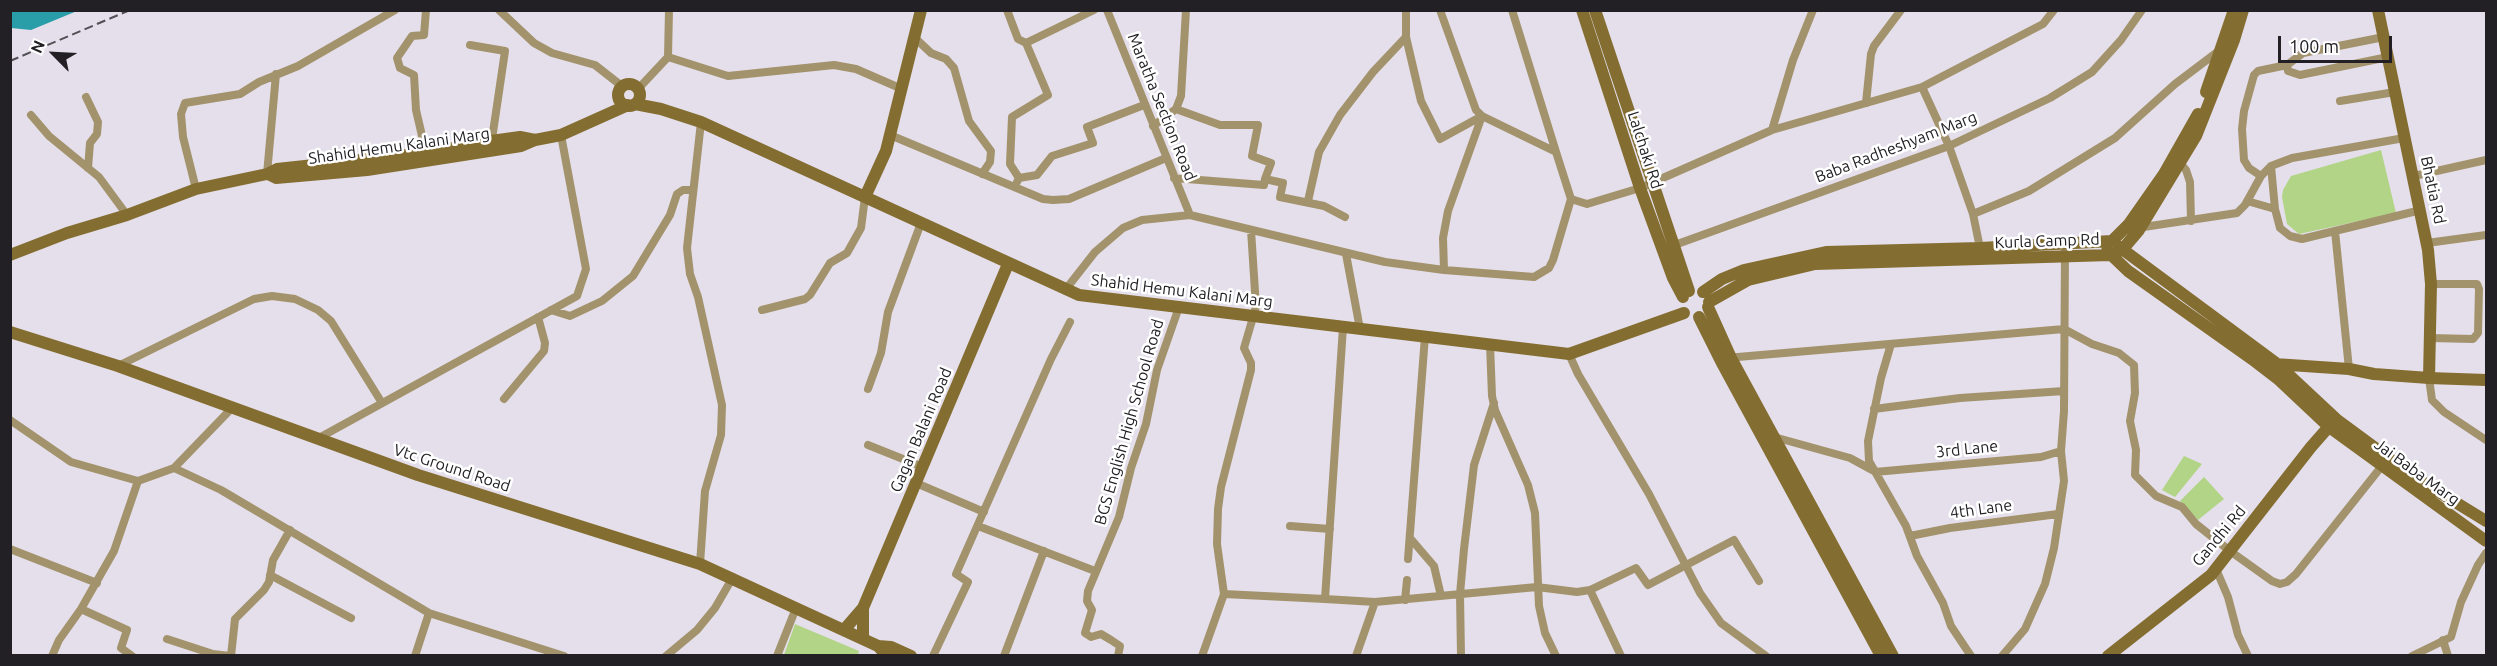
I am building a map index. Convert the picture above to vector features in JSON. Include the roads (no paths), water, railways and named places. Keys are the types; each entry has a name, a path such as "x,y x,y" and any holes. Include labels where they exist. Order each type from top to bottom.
{"main road":[{"path":"865,197 886,151 921,10"},
{"name":"Lalchaki Rd","path":"1582,10 1597,37 1652,182 1669,248"},
{"name":"Lalchaki Rd","path":"1595,10 1597,37 1640,188 1669,248 1686,294"},
{"name":"Bhatia Rd","path":"2378,10 2427,243 2431,284 2429,378"},
{"name":"Kurla Camp Rd","path":"1707,300 1722,279 1744,270 1798,256 1846,251 1980,248 2110,255 2122,250 2199,112 2220,50 2237,11"},
{"name":"Kurla Camp Rd","path":"1707,300 1748,280 1815,264 2065,251 2106,242 2134,227 2181,164 2196,136 2210,104 2237,11"},
{"path":"630,84 638,89 640,96 631,105 622,102 619,96 623,87 630,84"},
{"name":"Shahid Hemu Kalani Marg","path":"10,255 196,189 277,170 491,146 521,146 535,140 561,135 631,105 661,109 701,122 1079,295 1569,354 1684,313"},
{"name":"Shahid Hemu Kalani Marg","path":"267,174 276,178 367,170 491,146"},
{"path":"2106,242 2122,250 2272,367"},
{"path":"2106,242 2110,255 2128,271 2272,367 2349,369 2374,374 2487,380"},
{"name":"Gagan Balani Road","path":"844,630 863,608 1008,264"},
{"path":"1699,317 1691,317 1684,313 1681,305 1686,294 1695,290 1707,300 1726,358"},
{"path":"1699,317 1707,300"},
{"path":"1699,317 1726,358 1878,638 1893,656"},
{"name":"Vtc Ground Road","path":"10,332 118,366 231,409 418,475 700,564 878,646"},
{"name":"Jai Baba Marg","path":"2272,367 2332,423 2487,541"},
{"name":"Gandhi Rd","path":"2109,656 2211,575 2332,423"},
{"name":"Jai Baba Marg","path":"2385,462 2487,521"},
{"name":"Gagan Balani Road","path":"863,608 863,639"},
{"path":"1878,638 1881,656"},
{"path":"878,646 887,656"},
{"path":"878,646 891,647 911,656"}],"street":[{"path":"196,189 183,137 181,114 185,103 240,94 276,74 298,66 395,10"},
{"path":"426,10 424,35 412,36 398,58 400,68 414,75 416,110 426,153"},
{"path":"499,10 534,43 552,53 595,65 623,87"},
{"path":"638,89 668,57 669,10"},
{"path":"1007,10 1018,39 1026,43 1048,94 1012,117 1010,164 1018,178"},
{"path":"1026,43 1094,10"},
{"name":"Maratha Section Road","path":"1107,10 1190,215"},
{"path":"1153,126 1176,109 1181,96 1186,10"},
{"path":"1406,10 1406,37 1421,100 1440,140 1482,116"},
{"path":"1440,10 1476,110 1482,116 1556,152"},
{"path":"1065,289 1095,252 1123,228 1142,220 1190,215 1384,262 1444,270 1534,277 1540,275 1549,268 1553,260 1571,200 1512,10"},
{"path":"1772,130 1793,60 1814,10"},
{"path":"1866,103 1874,46 1900,10"},
{"path":"1571,200 1587,204 1640,188 1772,130 1922,87 2043,24 2054,10"},
{"name":"Baba Radheshyam Marg","path":"1669,248 1948,146 2050,98 2092,72 2121,40 2142,10"},
{"path":"914,37 930,53 946,59 954,68 969,121 991,151 990,162 982,174"},
{"path":"1308,201 1319,152 1340,115 1373,72 1406,37"},
{"path":"2261,176 2249,168 2244,160 2242,129 2244,111 2254,75 2258,71 2287,65 2303,52 2384,37"},
{"path":"470,45 506,51 491,146"},
{"path":"1973,214 2029,191 2115,138 2175,84 2220,50"},
{"path":"668,57 728,76 817,65 846,66 902,89"},
{"path":"2287,65 2288,71 2300,75 2388,57"},
{"path":"267,174 276,74"},
{"path":"1922,87 1948,146 1973,214 1980,248"},
{"path":"2340,101 2395,92"},
{"path":"86,97 98,123 97,134 89,147 88,168"},
{"path":"1018,178 1037,175 1052,156 1093,143 1087,127 1144,105"},
{"path":"1174,178 1263,185 1271,163 1252,156 1258,125 1220,125 1176,109"},
{"path":"31,115 49,136 99,177 127,215"},
{"path":"1444,270 1443,238 1448,211 1482,116"},
{"path":"700,564 705,491 721,435 722,405 698,297 690,274 687,248 701,122"},
{"path":"317,439 577,296 586,269 561,135"},
{"path":"890,135 1042,200 1069,199 1166,158"},
{"path":"2134,227 2237,213 2247,201 2261,176 2271,166 2292,158 2404,138"},
{"path":"2414,176 2487,159"},
{"path":"2181,164 2190,182 2191,221"},
{"path":"2271,166 2275,209 2280,228 2290,236 2302,239 2421,210"},
{"path":"1014,188 1018,178"},
{"path":"1265,179 1282,183 1281,197 1308,201 1345,217"},
{"path":"551,310 570,316 603,301 633,276 670,215 677,194 682,190 693,190"},
{"path":"762,310 805,299 810,295 830,262 846,253 861,228 865,197"},
{"path":"2247,201 2275,209"},
{"path":"868,389 880,353 888,312 921,223"},
{"path":"1202,656 1224,594 1217,544 1218,509 1221,487 1251,370 1251,363 1244,348 1255,316 1251,230"},
{"path":"2335,231 2349,369"},
{"path":"2427,243 2487,235"},
{"path":"2002,656 2025,629 2045,584 2054,548 2064,481 2061,451 2065,251"},
{"path":"1346,254 1360,329"},
{"path":"2430,339 2473,339 2478,333 2479,289 2477,284 2431,284"},
{"path":"118,366 254,299 272,296 295,299 318,310 331,321 382,403"},
{"name":"BGS English High School Road","path":"1118,656 1120,646 1101,634 1091,637 1084,633 1092,610 1087,600 1088,591 1119,517 1131,468 1146,424 1157,370 1179,307"},
{"path":"504,399 544,351 545,343 538,317"},
{"path":"933,656 968,582 956,574 1051,359 1070,322"},
{"path":"1325,599 1343,327"},
{"path":"1726,358 2064,329 2092,344 2119,353 2134,365 2135,393 2130,422 2136,450 2135,475 2156,496 2182,507 2196,524 2230,551 2271,581 2280,584 2287,582 2385,462"},
{"path":"1408,559 1425,336"},
{"path":"1490,344 1494,403 1528,485 1535,513 1537,587 1541,623 1556,656"},
{"path":"1891,344 1874,409 1868,441 1869,461 1910,537 1951,626 1971,656"},
{"path":"1569,354 1578,374 1649,494 1700,593 1721,623 1766,656"},
{"path":"2429,378 2433,400 2444,412 2487,440"},
{"path":"1874,409 1960,398 2064,391"},
{"path":"1461,656 1460,594 1474,465 1494,403"},
{"path":"10,420 71,462 138,481 174,468 231,409"},
{"path":"1768,437 1850,458 1875,472"},
{"path":"868,445 923,467"},
{"name":"3rd Lane","path":"1875,472 2041,457 2061,451"},
{"path":"174,468 221,490 429,613 564,656"},
{"path":"52,656 59,640 81,609 114,551 138,481"},
{"path":"916,483 984,512"},
{"name":"4th Lane","path":"1910,537 1950,528 2058,514"},
{"path":"978,526 1095,571"},
{"path":"1290,526 1330,529"},
{"path":"167,639 213,654 231,656 235,619 269,582 278,549 290,530"},
{"path":"1410,538 1434,566 1441,596"},
{"path":"1224,594 1375,602 1537,587 1577,592 1590,590 1633,568 1638,569 1648,585 1735,540 1759,581"},
{"path":"10,549 97,583"},
{"path":"1004,656 1044,551"},
{"path":"2412,656 2451,637 2461,602 2478,565 2487,553"},
{"path":"2216,569 2228,597 2238,635 2248,656"},
{"path":"270,575 351,618"},
{"path":"666,656 697,630 715,608 733,578"},
{"path":"1405,600 1407,580"},
{"path":"1590,590 1621,656"},
{"path":"1356,656 1375,602"},
{"path":"777,656 796,608"},
{"path":"81,609 127,630 121,648 132,656"},
{"path":"415,656 429,613"},
{"path":"2443,640 2448,656"}],"water":[{"path":"10,11 77,11 31,30 11,28"}],"railway":[{"path":"10,61 130,10"}]}
